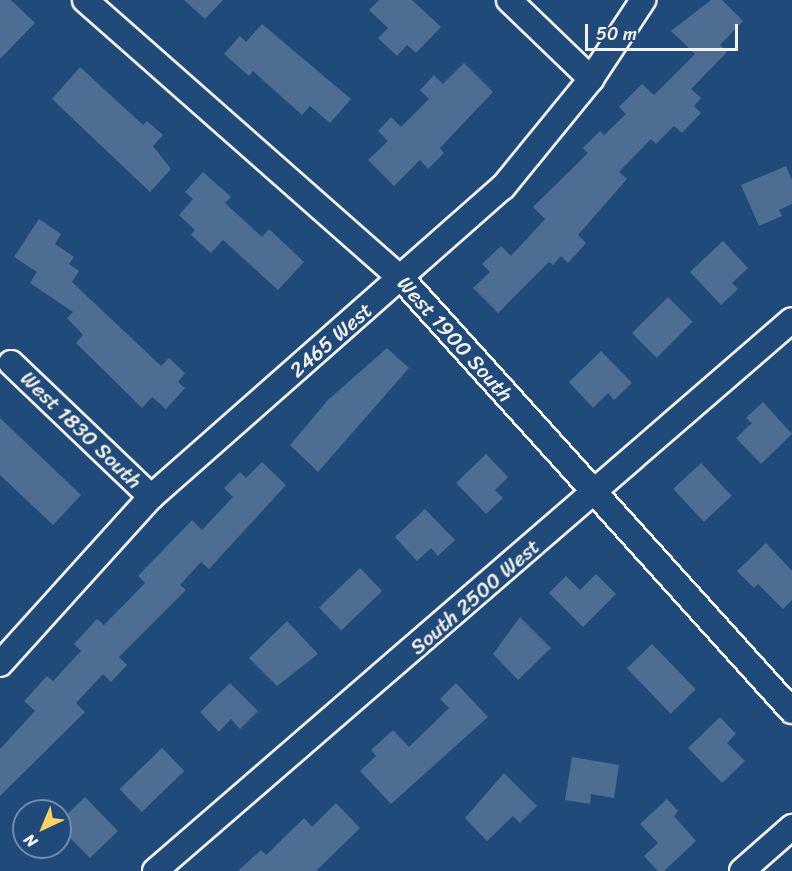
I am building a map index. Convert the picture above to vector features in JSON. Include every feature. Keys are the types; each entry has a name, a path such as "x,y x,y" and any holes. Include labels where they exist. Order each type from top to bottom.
{"street":[{"name":"West 1900 South","path":"85,0 402,279 594,495 792,711"},
{"path":"509,0 591,79"},
{"name":"2465 West","path":"0,664 151,497 402,279 503,187 591,79 643,0"},
{"name":"South 2500 West","path":"155,871 594,495 792,320"},
{"name":"West 1830 South","path":"11,363 151,497"},
{"path":"742,871 792,827"}],"building":[{"path":"0,0 11,0 35,23 0,59"},
{"path":"184,0 223,0 205,19"},
{"path":"379,0 412,0 441,27 416,53 407,45 397,56 378,38 388,28 369,10"},
{"path":"711,0 722,0 743,21 720,45 727,52 691,89 701,98 694,106 701,113 682,133 674,126 656,144 651,139 619,172 627,179 578,235 586,243 568,263 561,256 553,265 549,262 498,313 473,288 490,272 482,264 501,246 511,256 545,219 533,207 588,153 583,148 600,131 604,135 626,114 619,107 642,84 654,95 695,54 671,31"},
{"path":"262,24 351,99 330,123 310,106 302,115 253,71 249,76 224,54 240,36 246,42"},
{"path":"464,63 493,92 440,148 444,153 428,169 420,160 394,186 368,160 388,141 378,131 391,117 401,127 429,99 420,90 434,75 443,84"},
{"path":"80,67 143,125 147,121 163,135 153,146 171,169 150,192 52,99"},
{"path":"786,166 792,180 792,204 779,210 782,216 759,226 741,185"},
{"path":"203,172 231,197 225,203 262,237 269,229 304,262 278,290 223,240 211,253 191,235 195,230 179,215 193,199 185,192"},
{"path":"39,219 61,234 55,244 74,257 69,264 79,271 72,282 161,366 169,358 185,373 178,382 185,388 166,409 152,397 142,408 76,343 83,335 67,318 73,312 30,283 37,272 14,257"},
{"path":"723,241 748,268 732,283 738,289 721,305 690,272"},
{"path":"668,297 693,322 657,358 632,333"},
{"path":"387,348 409,368 318,472 290,445 328,400"},
{"path":"601,351 632,383 614,400 608,393 593,408 569,382"},
{"path":"763,402 792,434 761,464 736,438 752,423 746,418"},
{"path":"0,418 81,495 53,525 0,475"},
{"path":"486,454 508,477 495,490 503,498 486,514 456,483"},
{"path":"262,462 286,485 209,569 201,562 180,585 186,590 119,657 127,665 111,682 103,674 76,703 85,712 0,796 0,749 35,711 24,701 47,676 53,681 81,651 74,644 97,619 104,625 145,583 138,576 192,520 202,530 233,497 224,488 240,472 246,478"},
{"path":"701,463 732,496 704,522 673,489"},
{"path":"425,509 455,540 438,556 431,548 417,561 395,537"},
{"path":"766,543 792,571 792,600 783,609 758,584 754,588 737,571"},
{"path":"360,568 382,591 341,631 319,608"},
{"path":"596,574 616,594 583,627 549,593 566,576 580,590"},
{"path":"520,617 551,648 518,680 493,654"},
{"path":"287,621 318,654 277,686 249,658"},
{"path":"652,644 696,689 671,714 627,668"},
{"path":"230,683 258,711 240,729 231,719 219,732 200,712"},
{"path":"456,683 488,717 391,804 360,771 376,756 371,750 393,730 409,747 449,708 440,699"},
{"path":"720,717 736,734 727,743 745,761 722,783 688,748"},
{"path":"162,748 184,771 142,812 120,789"},
{"path":"572,757 619,765 614,798 591,794 590,804 565,800"},
{"path":"504,773 537,806 520,823 513,816 487,841 465,818"},
{"path":"85,797 118,831 90,858 72,840 72,809"},
{"path":"667,799 678,811 674,816 696,841 664,871 658,871 644,856 658,843 640,824"},
{"path":"336,803 360,828 316,871 238,871 261,850 266,855 304,818 312,827"}]}
